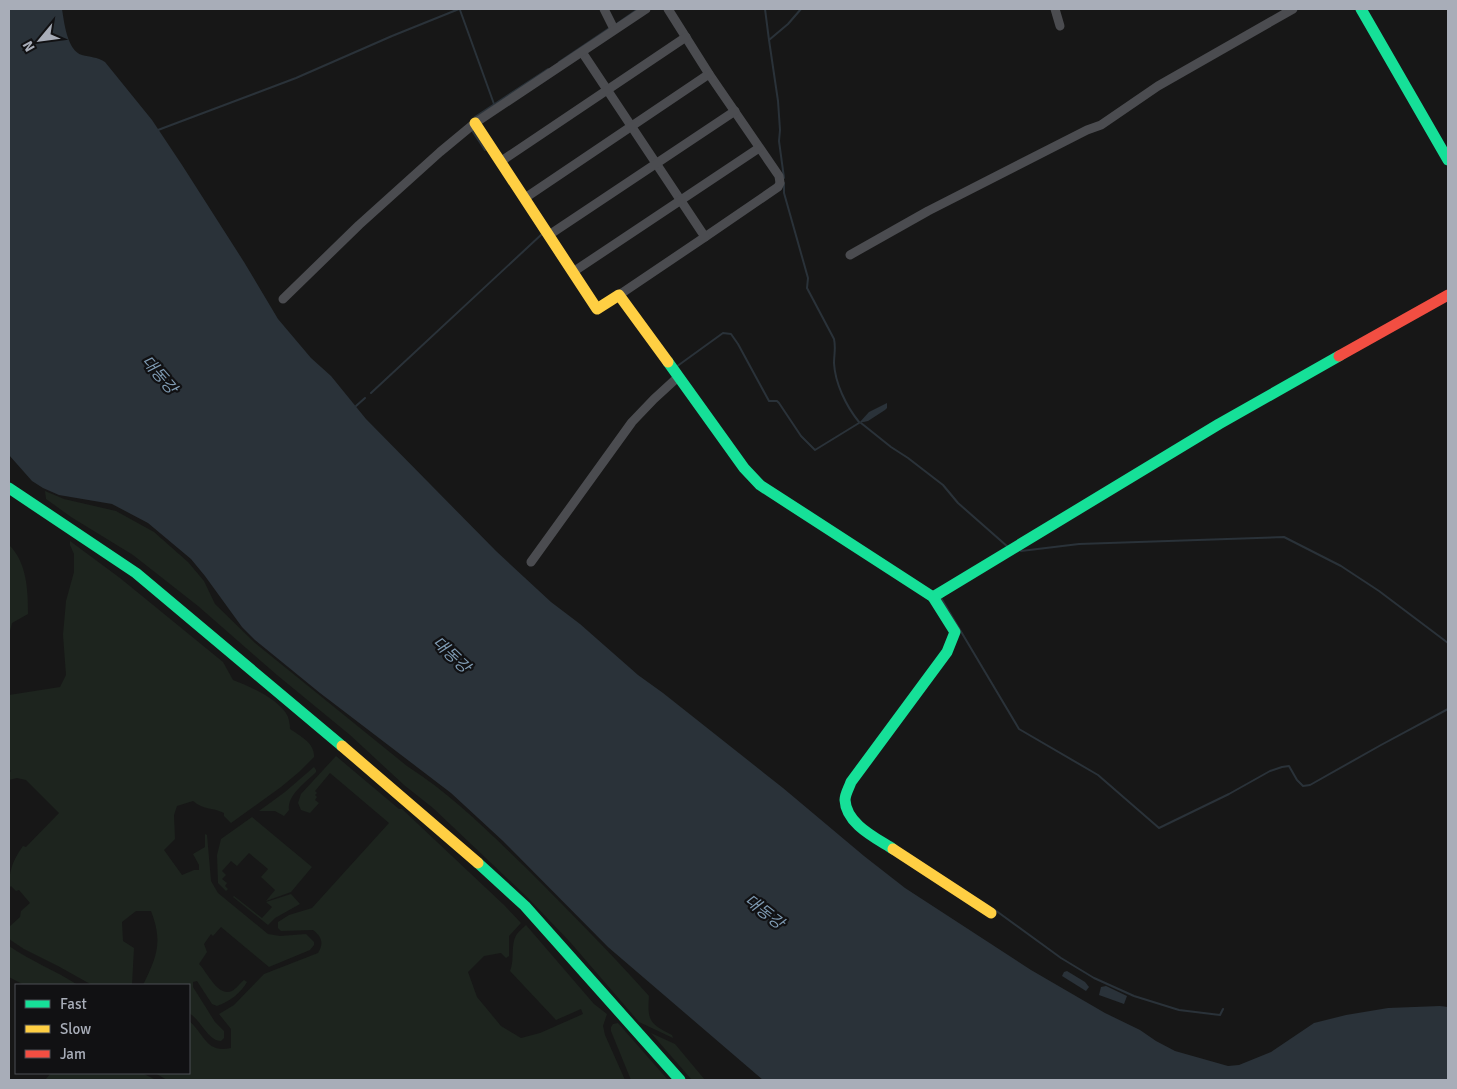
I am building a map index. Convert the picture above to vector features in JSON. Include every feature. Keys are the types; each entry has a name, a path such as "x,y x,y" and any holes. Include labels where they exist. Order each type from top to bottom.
{"main road":[{"path":"1361,9 1448,160"},
{"path":"474,123 597,309 619,294 744,468 760,485 933,596 956,632 947,652 851,782 845,798 849,813 866,832 991,913"},
{"path":"933,596 1219,424 1448,295"},
{"path":"9,488 136,573 456,842 524,906 571,956 680,1080"}],"street":[{"path":"604,9 614,29"},
{"path":"283,299 381,205 474,123 646,9"},
{"path":"619,294 778,187 780,183 779,176 668,9"},
{"path":"1055,9 1060,26"},
{"path":"850,255 928,211 1087,130 1101,125 1156,88 1293,9"},
{"path":"500,162 686,37"},
{"path":"582,52 705,237"},
{"path":"525,198 710,74"},
{"path":"549,235 735,111"},
{"path":"573,272 759,148"},
{"path":"531,562 632,422 678,377"}],"shaded area":[{"path":"45,491 64,499 116,511 154,532 188,562 204,581 215,604 255,643 407,766 439,788 483,826 603,946 649,996 649,1011 652,1021 659,1028 672,1035 673,1038 639,1022 570,942 527,897 433,808 404,785 350,735 198,606 133,555 71,517 46,499"},
{"path":"70,541 120,578 223,662 233,680 272,699 288,717 290,729 306,740 314,752 314,757 299,772 231,823 224,816 224,813 200,806 193,801 177,806 174,815 175,839 164,850 182,875 199,870 199,865 193,854 205,847 205,834 207,835 211,881 218,893 268,934 280,936 306,934 314,942 310,950 269,967 221,927 213,936 211,934 204,944 207,952 199,964 222,991 232,991 244,980 247,982 234,997 217,1006 212,1004 197,981 193,982 193,987 215,1022 224,1031 224,1038 221,1041 212,1038 190,1014 190,984 143,984 157,949 157,932 151,911 136,911 122,922 123,941 134,948 132,984 90,984 9,939 9,927 20,917 21,911 30,903 19,890 16,891 11,886 9,888 12,866 23,846 26,847 59,813 26,780 17,778 9,780 9,773 11,771 9,769 9,695 60,687 66,675 63,635 66,601 74,572 74,554"},
{"path":"9,545 20,560 23,568 28,596 28,614 12,623 9,635"},
{"path":"336,756 399,809 402,809 521,923 509,936 509,956 506,958 501,953 484,956 468,972 477,997 501,1026 521,1038 540,1033 583,1014 581,1009 556,1020 510,971 515,938 526,925 594,1004 607,1014 603,1026 605,1035 625,1080 167,1080 157,1074 190,1074 190,1022 211,1045 216,1048 231,1048 231,1029 219,1014 234,1005 264,974 318,953 321,946 321,940 313,930 281,931 278,928 278,922 289,915 312,908 389,823 330,773 315,791 317,797 315,800 319,803 310,813 301,810 298,803 301,794"},
{"path":"314,767 316,772 294,794 289,804 289,810 284,816 275,811 259,811 285,792"},
{"path":"252,817 312,867 291,892 266,901 275,890 261,877 268,869 249,853 237,866 231,861 222,871 226,875 222,879 227,883 225,886 228,889 226,891 218,883 217,855 221,839"},
{"path":"291,894 300,904 275,918 268,925 233,897 262,918 272,907 266,902"},
{"path":"9,946 76,984 22,984 9,977"},
{"path":"618,1023 668,1080 631,1080 611,1031 613,1024"},
{"path":"651,1033 675,1044 705,1080 692,1080"},
{"path":"50,1074 144,1074 156,1080 45,1080"}],"water":[{"name":"대동강","path":"9,9 62,9 65,28 73,48 82,55 105,62 152,120 244,262 278,319 311,358 331,376 366,419 496,551 551,602 580,624 638,675 783,788 905,888 1031,970 1105,1013 1140,1030 1175,1051 1228,1066 1239,1065 1271,1052 1314,1023 1388,1008 1448,1007 1448,1080 763,1080 608,947 503,841 451,793 320,693 255,640 242,627 191,559 148,523 112,504 59,495 43,488 32,481 9,455"},
{"path":"887,403 885,410 868,421 859,423 869,412"},
{"path":"1067,971 1085,982 1089,987 1086,991 1062,976"},
{"path":"1106,986 1127,996 1124,1004 1099,995 1101,987"}],"waterway":[{"path":"158,130 296,78 459,9"},
{"path":"615,25 638,9"},
{"path":"765,9 769,40"},
{"path":"784,178 779,141 778,101 769,40 788,24 801,9"},
{"path":"460,10 494,104"},
{"path":"559,62 611,27"},
{"path":"475,117 548,69"},
{"path":"471,129 485,150"},
{"path":"784,183 784,193 808,278 807,288 834,339 836,378 846,402 859,422"},
{"path":"371,393 542,234"},
{"path":"676,367 723,333 731,334 769,401 777,401 779,403 801,436 815,450 859,423"},
{"path":"356,406 365,398"},
{"path":"861,423 943,485 958,503 1008,547"},
{"path":"1021,551 1079,544 1284,537 1341,566 1379,591 1448,643"},
{"path":"941,598 1019,729 1098,775 1159,828 1229,794 1270,771 1282,767 1289,766 1303,786 1310,785 1448,709"},
{"path":"995,910 1061,958 1094,978 1134,996 1179,1010 1220,1015 1223,1009"}],"traffic: fast":[{"path":"1361,9 1448,160"},
{"path":"933,597 1219,424 1339,356"},
{"path":"668,362 744,468 760,485 933,597 955,632 947,652 851,782 846,796 847,809 856,823 893,849"},
{"path":"9,488 136,573 342,746"},
{"path":"478,863 525,906 680,1080"}],"traffic: slow":[{"path":"475,123 597,309 619,295 668,362"},
{"path":"342,746 478,863"},
{"path":"893,849 991,913"}],"traffic: jam":[{"path":"1339,356 1448,295"}]}
